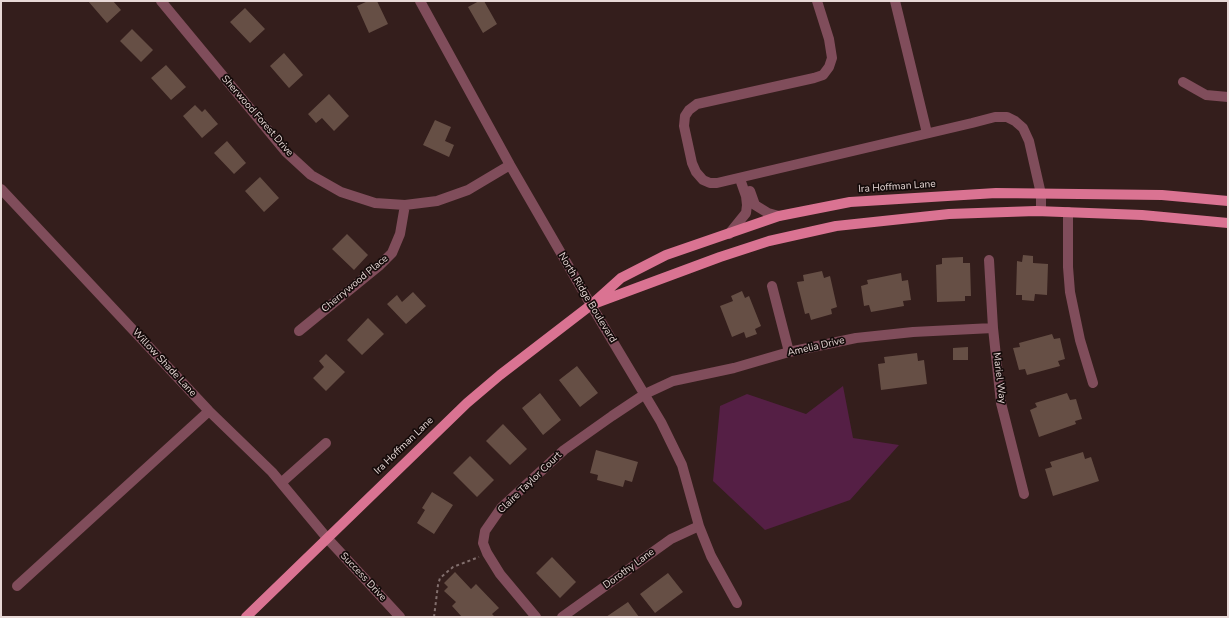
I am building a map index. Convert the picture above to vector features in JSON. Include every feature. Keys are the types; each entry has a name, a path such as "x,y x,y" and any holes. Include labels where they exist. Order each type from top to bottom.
{"main road":[{"name":"Ira Hoffman Lane","path":"246,617 467,403 500,375 591,305 621,278 666,256 779,216 850,202 996,192 1162,195 1228,201"},
{"name":"Ira Hoffman Lane","path":"591,305 720,257 769,241 836,226 949,214 1041,211 1142,215 1228,223"}],"street":[{"name":"Sherwood Forest Drive","path":"161,1 286,152 311,175 340,192 375,203 405,205 437,201 468,190 510,165"},
{"name":"North Ridge Boulevard","path":"420,1 510,165 661,422 682,465 699,526 711,556 736,603"},
{"path":"817,1 829,40 832,58 829,67 823,75 697,104 689,110 685,116 684,126 692,163 696,172 703,180 710,183 717,183 744,178 995,117 1007,117 1015,120 1023,128 1030,141 1041,194 1041,211"},
{"path":"895,1 928,133"},
{"path":"1183,82 1206,95 1228,97"},
{"path":"744,178 755,205 760,210 779,216"},
{"path":"729,234 746,213 747,205 744,178"},
{"name":"Willow Shade Lane","path":"1,189 210,411 272,472 327,538"},
{"name":"Cherrywood Place","path":"299,332 380,265 392,253 400,234 405,205"},
{"path":"1068,212 1068,267 1070,292 1080,340 1093,383"},
{"name":"Mariel Way","path":"989,260 993,328 1001,403 1024,494"},
{"path":"772,286 789,352"},
{"name":"Amelia Drive","path":"645,394 673,380 734,368 789,352 856,338 913,332 993,328"},
{"name":"Claire Taylor Court","path":"486,554 483,543 485,531 501,508 564,450 645,394"},
{"path":"17,586 210,411"},
{"path":"281,484 326,443"},
{"name":"Dorothy Lane","path":"562,617 671,539 699,526"},
{"name":"Success Drive","path":"327,538 400,617"},
{"path":"486,554 500,574 536,617"}],"path":[{"path":"434,617 440,578 453,567 486,554"}],"shaded area":[{"path":"843,386 853,438 899,445 850,500 765,530 713,481 720,406 747,394 806,414"}],"building":[{"path":"88,1 113,1 121,10 107,23"},
{"path":"368,1 377,1 388,24 369,33 357,6"},
{"path":"479,1 484,1 497,24 483,33 468,7"},
{"path":"245,8 265,29 250,43 230,22"},
{"path":"132,29 153,50 141,62 120,41"},
{"path":"284,53 303,75 289,88 270,66"},
{"path":"166,65 186,87 171,100 151,78"},
{"path":"329,94 349,116 334,131 322,118 316,123 308,114"},
{"path":"195,105 202,112 205,109 218,124 202,138 183,116"},
{"path":"435,120 451,127 445,141 454,145 449,157 423,145"},
{"path":"227,141 246,163 234,174 214,153"},
{"path":"260,177 279,198 264,212 245,191"},
{"path":"347,234 368,255 354,270 332,249"},
{"path":"1023,255 1033,256 1033,263 1048,264 1047,295 1035,294 1034,301 1022,300 1022,295 1016,295 1017,261 1022,262"},
{"path":"963,257 963,263 970,263 971,296 965,296 965,301 937,302 936,265 942,264 942,258"},
{"path":"822,271 824,278 830,276 837,307 831,309 832,314 811,320 809,313 805,314 797,282 804,281 803,275"},
{"path":"901,273 902,281 908,280 911,300 903,301 904,306 871,312 869,305 864,306 861,286 868,284 867,280"},
{"path":"742,291 745,298 749,296 761,326 755,329 757,334 746,338 744,332 732,337 720,306 733,301 731,296"},
{"path":"413,292 426,306 406,324 387,304 397,295 402,302"},
{"path":"368,318 384,334 362,355 347,340"},
{"path":"1052,334 1054,339 1060,338 1065,359 1058,361 1060,366 1027,375 1025,369 1019,370 1013,348 1020,347 1019,343"},
{"path":"968,347 968,360 953,360 953,348"},
{"path":"917,353 918,361 924,360 927,384 881,390 878,364 885,363 884,357"},
{"path":"326,354 345,372 326,391 313,378 324,367 319,361"},
{"path":"577,366 598,393 580,407 559,380"},
{"path":"540,393 561,420 543,435 522,408"},
{"path":"1067,393 1070,400 1076,399 1082,419 1075,421 1076,424 1039,437 1030,410 1037,407 1035,403"},
{"path":"503,424 527,449 510,465 486,441"},
{"path":"596,450 638,462 632,482 625,480 623,487 597,480 598,475 590,473"},
{"path":"1083,452 1085,459 1091,457 1099,481 1053,496 1045,469 1052,467 1050,462"},
{"path":"470,456 494,480 477,497 453,473"},
{"path":"432,492 453,505 434,534 417,523 425,510 422,508"},
{"path":"552,557 576,582 560,598 536,573"},
{"path":"455,572 471,589 476,584 499,608 492,614 495,617 462,617 452,606 456,602 444,591 448,587 444,583"},
{"path":"668,573 683,592 655,613 640,594"},
{"path":"628,602 639,617 606,617"}]}
